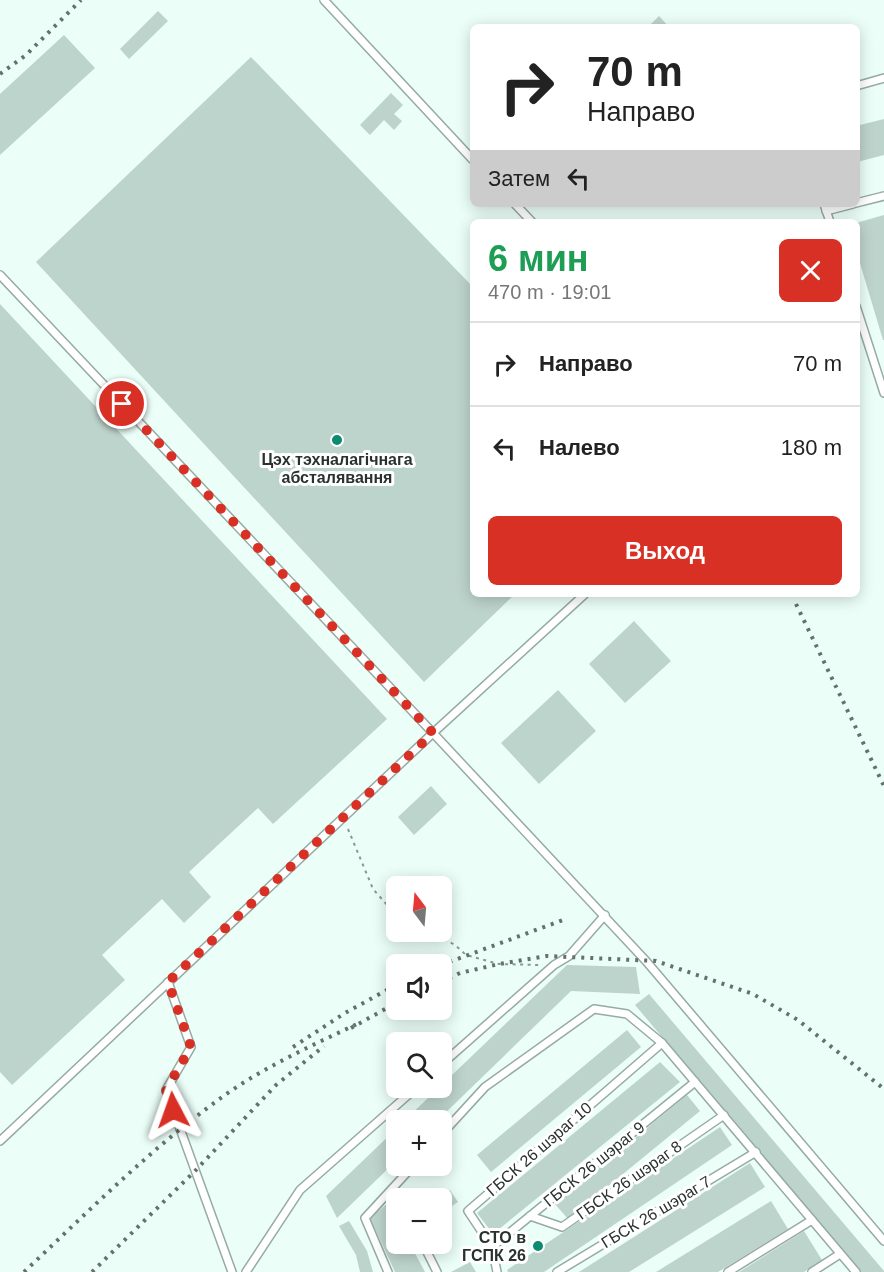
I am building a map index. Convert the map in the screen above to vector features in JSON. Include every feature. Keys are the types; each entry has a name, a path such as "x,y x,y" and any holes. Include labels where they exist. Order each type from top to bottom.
{"lane":[{"path":"324,0 470,157"},
{"path":"860,85 884,78"},
{"path":"860,202 884,196"},
{"path":"518,207 528,219"},
{"path":"0,275 605,915 884,1241"},
{"path":"860,317 882,379 884,393"},
{"path":"0,1141 433,733 582,597"},
{"path":"452,1055 554,965 568,956 605,915"},
{"path":"168,982 191,1047 166,1090 232,1272"},
{"path":"452,1123 485,1087 594,1009 627,1014 662,1043 856,1272"},
{"name":"ГБСК 26 шэраг 10","path":"496,1272 492,1247 468,1211 662,1043"},
{"name":"ГБСК 26 шэраг 9","path":"492,1247 695,1082"},
{"path":"246,1272 300,1190 405,1098"},
{"name":"ГБСК 26 шэраг 8","path":"530,1216 561,1227 724,1114"},
{"name":"ГБСК 26 шэраг 7","path":"557,1272 756,1152"},
{"path":"388,1272 365,1218 404,1176"},
{"path":"728,1272 812,1220"},
{"path":"428,1254 437,1272"},
{"path":"812,1272 840,1254"}],"path":[{"path":"343,818 373,889 386,904"},
{"path":"449,942 466,955 499,964 554,965"}],"building":[{"path":"158,11 168,21 129,59 120,49"},
{"path":"659,16 666,24 651,24"},
{"path":"64,35 95,68 0,155 0,94"},
{"name":"Цэх тэхналагічнага абсталявання","path":"251,57 470,284 470,597 512,597 424,682 36,262"},
{"path":"391,93 403,105 394,114 402,121 394,130 384,120 370,135 360,125"},
{"path":"884,119 884,155 860,161 860,125"},
{"path":"884,215 884,340 860,263 860,222"},
{"path":"0,304 387,719 273,824 258,808 189,872 211,897 184,923 162,899 102,955 125,980 12,1085 0,1072"},
{"path":"634,621 671,661 625,703 589,664"},
{"path":"558,690 596,731 539,784 501,743"},
{"path":"431,786 447,804 414,835 398,817"},
{"path":"567,965 636,967 640,994 571,991 448,1110 415,1110 428,1098 452,1098 452,1075"},
{"path":"649,994 884,1272 861,1272 635,1005"},
{"path":"627,1030 641,1047 491,1172 477,1155"},
{"path":"660,1062 680,1082 493,1234 477,1213"},
{"path":"687,1095 700,1111 568,1219 555,1204"},
{"path":"720,1127 732,1145 544,1272 508,1272 507,1270"},
{"path":"386,1139 386,1171 337,1218 326,1196"},
{"path":"750,1163 765,1187 629,1272 579,1272"},
{"path":"452,1193 458,1202 452,1206"},
{"path":"771,1201 788,1229 718,1272 656,1272"},
{"path":"386,1205 386,1253 370,1218"},
{"path":"349,1221 367,1251 373,1272 360,1272 356,1255 339,1226"},
{"path":"804,1231 822,1260 804,1272 739,1272"},
{"path":"387,1254 415,1254 425,1272 395,1272"},
{"path":"470,1262 476,1272 451,1272"}],"railway":[{"path":"0,74 26,55 81,0"},
{"path":"796,604 884,786"},
{"path":"452,961 563,920"},
{"path":"452,977 499,964 547,956 656,961 753,994 798,1020 884,1089"},
{"path":"293,1047 345,1013 386,990"},
{"path":"351,1028 386,1009"},
{"path":"24,1272 122,1180 198,1115 225,1095 290,1056 357,1024"},
{"path":"92,1272 196,1170 276,1085 324,1046"}],"place":[{"name":"Цэх тэхналагічнага абсталявання","path":"337,440"},
{"name":"СТО в ГСПК 26","path":"538,1246"}],"route":[{"path":"122,404 433,733 168,982 191,1047 166,1090 173,1110"}]}
